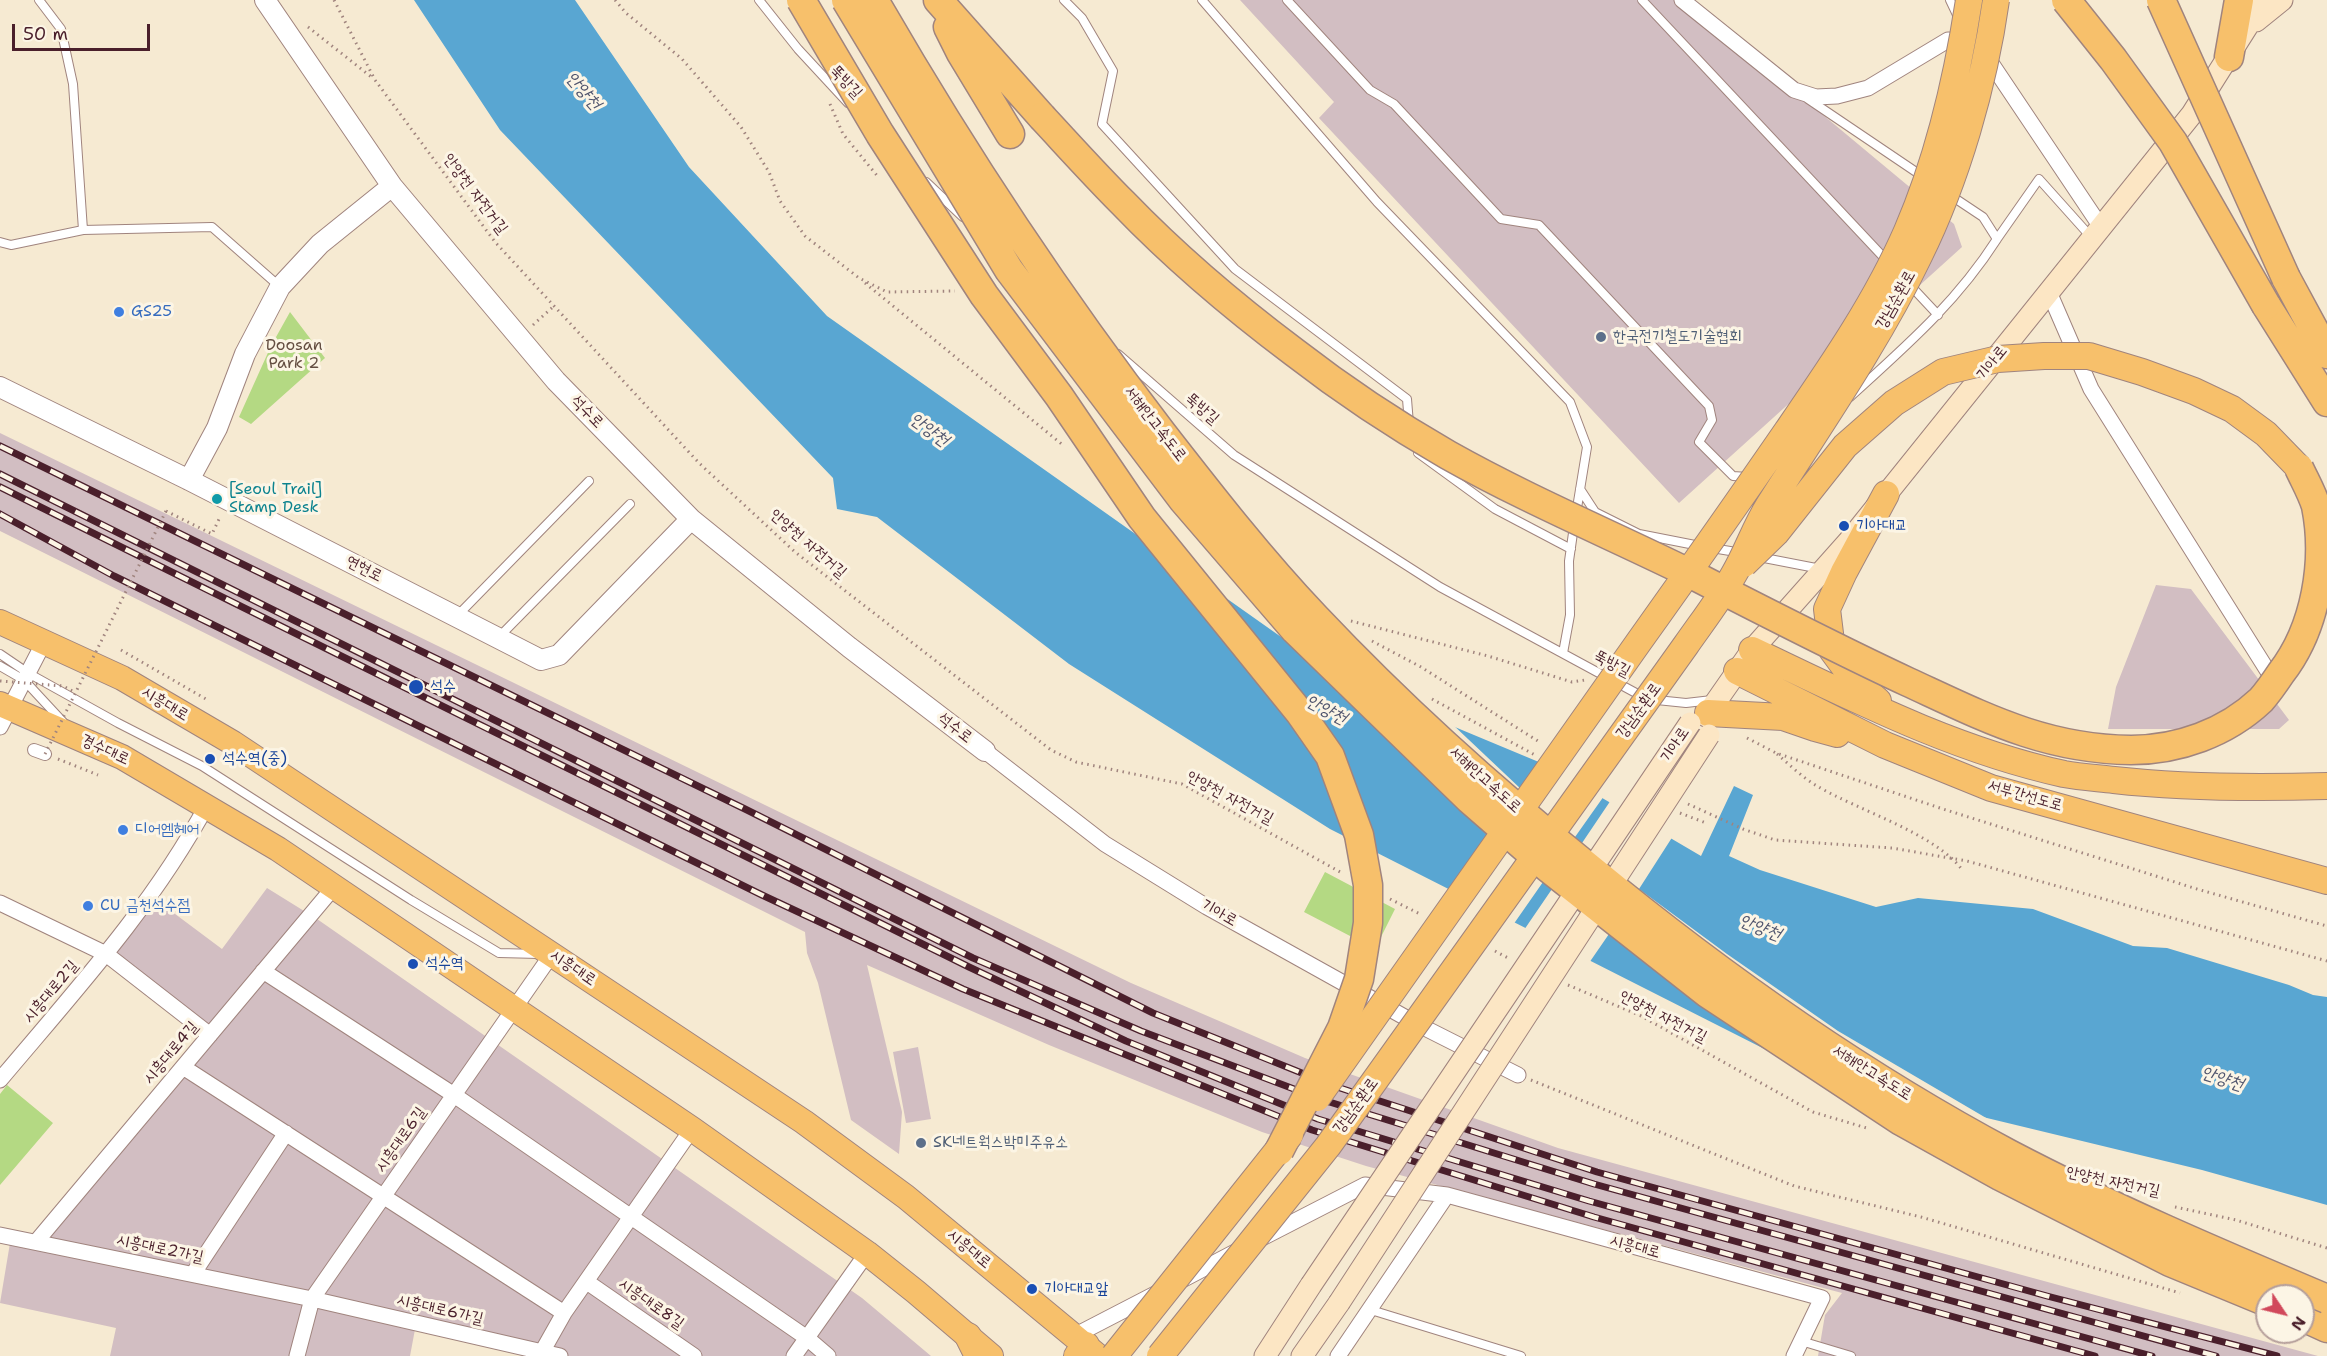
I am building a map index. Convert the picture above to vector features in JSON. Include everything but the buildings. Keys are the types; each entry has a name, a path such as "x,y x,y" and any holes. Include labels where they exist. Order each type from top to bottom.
{"highway":[{"path":"801,0 880,134 984,295 1059,396 1142,518 1300,713 1330,756 1359,835 1368,885 1368,923 1359,979 1342,1028 1279,1151"},
{"name":"서해안고속도로","path":"846,0 1008,270 1183,500 1295,630 1469,799 1547,867 1707,993 1901,1121 2000,1176 2170,1262 2255,1297"},
{"name":"서해안고속도로","path":"874,0 913,68 1033,257 1104,358 1202,484 1314,615 1488,784 1633,905 1719,970 1816,1038 1915,1100 2009,1154 2177,1236 2327,1299"},
{"path":"937,0 1124,205 1236,306 1294,352 1383,415 1449,455 1853,656 2002,725 2054,741 2130,750 2179,746 2232,723 2261,699 2287,666 2303,638 2315,607 2323,570 2322,531 2316,505 2299,468"},
{"path":"937,0 961,53 1010,134"},
{"name":"강남순환로","path":"1114,1356 1279,1151 1733,509 1846,342 1906,232 1930,170 1948,112 1962,48 1969,0"},
{"name":"강남순환로","path":"1160,1356 1328,1146 1679,655 1735,573 1756,525 1886,320 1920,255 1950,180 1972,111 1996,0"},
{"path":"2066,0 2113,59 2173,142 2266,305 2327,402"},
{"path":"2161,0 2286,278 2327,354"},
{"path":"2229,57 2239,0"},
{"path":"1735,573 1776,534 1845,446 1893,403 1943,372 1998,359 2089,356 2194,391 2232,409 2266,434 2299,468 2327,503"},
{"path":"1886,494 1827,609 1832,650 1854,680 1901,721"},
{"name":"서부간선도로","path":"1752,650 1901,721 2001,757 2065,774 2138,783 2211,788 2327,786"},
{"name":"서부간선도로","path":"1737,671 1885,745 1991,788 2327,880"},
{"path":"1706,717 1783,717 1815,728 1885,745"}],"main road":[{"name":"기아로","path":"1265,1356 1311,1285 1752,650 1848,542 2192,114 2264,0"},
{"path":"2248,27 2282,0"},
{"path":"0,622 44,642"},
{"name":"시흥대로","path":"44,642 122,678 233,743 804,1122 906,1197 1084,1348"},
{"name":"경수대로","path":"3,713 76,737 123,757 207,805"},
{"name":"기아로","path":"1302,1356 1339,1303 1706,717"},
{"path":"207,805 278,849 692,1129 867,1253 973,1346 991,1356"}],"street":[{"name":"석수로","path":"265,0 392,186 556,381 691,519 849,647 985,751"},
{"path":"1682,0 1794,90 1816,97 1837,96 1868,88 1948,40 1969,42 1988,57 2097,233"},
{"path":"189,480 217,428 244,354 280,287 320,243 392,186"},
{"path":"2049,292 2091,389 2269,673"},
{"name":"연현로","path":"0,387 189,480 226,505 457,616 541,660 559,655 691,519"},
{"path":"3,713 44,642"},
{"name":"기아로","path":"985,751 1105,844 1208,907 1417,1024 1518,1075"},
{"name":"시흥대로2길","path":"0,1080 106,954 151,896 207,805"},
{"name":"시흥대로4길","path":"36,1242 334,887"},
{"name":"시흥대로2길","path":"0,903 106,954 210,1035"},
{"name":"시흥대로6길","path":"297,1356 312,1299 552,954"},
{"path":"263,971 454,1095 807,1338 828,1356"},
{"path":"183,1067 564,1313"},
{"path":"542,1352 564,1313 692,1129"},
{"path":"193,1274 286,1133"},
{"name":"시흥대로","path":"1084,1348 1365,1185 1448,1195 1822,1298 1801,1341"},
{"path":"1338,1356 1448,1195"},
{"name":"시흥대로2가길","path":"0,1235 312,1299"},
{"path":"794,1356 867,1253"},
{"name":"시흥대로8길","path":"587,1282 694,1356"},
{"name":"시흥대로6가길","path":"312,1299 560,1356"},
{"path":"1794,1356 1801,1341"}],"lane":[{"path":"39,0 61,29 73,84 83,230"},
{"name":"뚝방길","path":"759,0 798,49 851,107"},
{"path":"1064,0 1082,18 1113,71 1102,124 1234,269 1407,399 1410,447 1495,509 1571,549"},
{"path":"1202,0 1377,202 1569,402 1587,447 1571,549 1570,615 1563,653"},
{"path":"1287,0 1370,90 1394,104 1501,219 1539,225 1709,406 1712,420 1699,442 1733,476 1751,477 1772,468"},
{"path":"1642,0 1938,315"},
{"path":"1950,0 1969,42"},
{"path":"1794,90 1933,184"},
{"name":"뚝방길","path":"859,115 914,172"},
{"path":"922,179 1014,262"},
{"path":"1798,445 1938,315 1978,268 2039,179 2097,233"},
{"path":"1943,190 1983,217 1997,239"},
{"path":"0,242 11,245 83,230 212,227 280,287"},
{"name":"뚝방길","path":"1049,293 1234,455 1440,587 1647,699 1686,703 1706,717"},
{"path":"457,616 589,481"},
{"path":"1580,489 1595,512 1639,534 1822,569"},
{"path":"498,638 630,504"},
{"path":"0,654 26,676 76,737"},
{"path":"0,666 26,676 202,766 411,900 499,953 552,954"},
{"path":"1371,1310 1521,1356"},
{"path":"1801,1341 1851,1356"}],"path":[{"name":"안양천 자전거길","path":"334,0 375,80 495,242 709,472 795,552 1051,750 1076,762 1182,784 1348,876"},
{"path":"615,0 682,59 741,127 769,172 780,201 805,236 859,278"},
{"path":"301,22 375,80"},
{"path":"519,337 554,306"},
{"path":"98,774 40,752 75,693 166,511 212,534 226,505"},
{"path":"1348,620 1466,650 1572,682 1608,677"},
{"path":"121,650 206,699"},
{"path":"0,681 63,686 75,693"},
{"path":"1746,737 1776,753 1954,813 2186,886 2327,926"},
{"path":"1776,753 1816,785 1911,832 1954,859 1963,871"},
{"path":"1712,813 1743,829 1774,840 1892,848 1954,859 2327,961"},
{"path":"1389,898 1429,918"},
{"path":"1489,948 1509,958"},
{"name":"안양천 자전거길","path":"1559,981 1641,1016 1813,1112 1870,1129"},
{"path":"1518,1075 1794,1186 1921,1217 2191,1296"},
{"name":"안양천 자전거길","path":"2167,1205 2236,1220 2327,1248"}],"shaded area":[{"path":"1240,0 1685,0 1954,224 1962,247 1679,503 1319,118 1334,102"},
{"path":"0,433 1131,983 1305,1058 1558,1148 2255,1339 2255,1344 2274,1344 2318,1356 1818,1356 1825,1315 1842,1293 1366,1166 1262,1132 1049,1045 867,965 902,1112 899,1154 851,1120 818,983 807,953 805,932 0,531"},
{"path":"2156,585 2191,589 2289,720 2279,729 2108,729 2116,687"},
{"path":"267,888 317,919 862,1298 931,1356 560,1356 416,1324 410,1356 110,1356 116,1328 0,1303 11,1237 36,1242 210,1035 106,954 151,896 222,949"},
{"path":"918,1047 931,1119 906,1123 893,1052"}],"green space":[{"name":"Doosan Park 2","path":"290,312 325,358 251,424 239,417 271,346"},
{"path":"1325,872 1395,909 1375,949 1304,912"},
{"path":"7,1085 53,1123 0,1185 0,1094"}],"water":[{"name":"안양천","path":"414,0 575,0 689,167 827,316 1342,680 1546,765 1701,856 1734,786 1753,795 1729,856 1760,870 1876,907 1918,898 2033,909 2133,946 2167,948 2289,985 2313,995 2327,997 2327,1205 2202,1170 1929,1104 1802,1068 1330,829 1069,664 877,517 837,509 833,478 500,130"}],"pier":[{"path":"1344,677 1450,722 1522,790 1547,762 1604,796 1575,837 1582,843 1611,800 1673,836 1639,889 1838,1031 1993,1122 1801,1071 1695,1000 1609,934 1589,963 1524,930 1552,889 1543,882 1513,925 1451,893 1491,834"}],"railway":[{"path":"0,446 745,809 1153,1013 1334,1086 1597,1172 2047,1296 2277,1356"},
{"path":"0,474 973,958 1141,1031 1323,1100 1594,1184 2216,1356"},
{"path":"0,487 969,967 1126,1041 1318,1119 1589,1201 2152,1356"},
{"path":"0,514 114,576 762,895 963,989 1312,1130 1594,1217 2095,1356"}],"place":[{"name":"GS25","path":"119,312"},
{"name":"한국전기철도기술협회","path":"1601,337"},
{"name":"[Seoul Trail] Stamp Desk","path":"217,499"},
{"name":"기아대교","path":"1844,526"},
{"name":"석수","path":"416,687"},
{"name":"석수역(중)","path":"210,759"},
{"name":"디어엠헤어","path":"123,830"},
{"name":"CU 금천석수점","path":"88,906"},
{"name":"석수역","path":"413,964"},
{"name":"SK네트웍스박미주유소","path":"921,1143"},
{"name":"기아대교앞","path":"1032,1289"}]}
